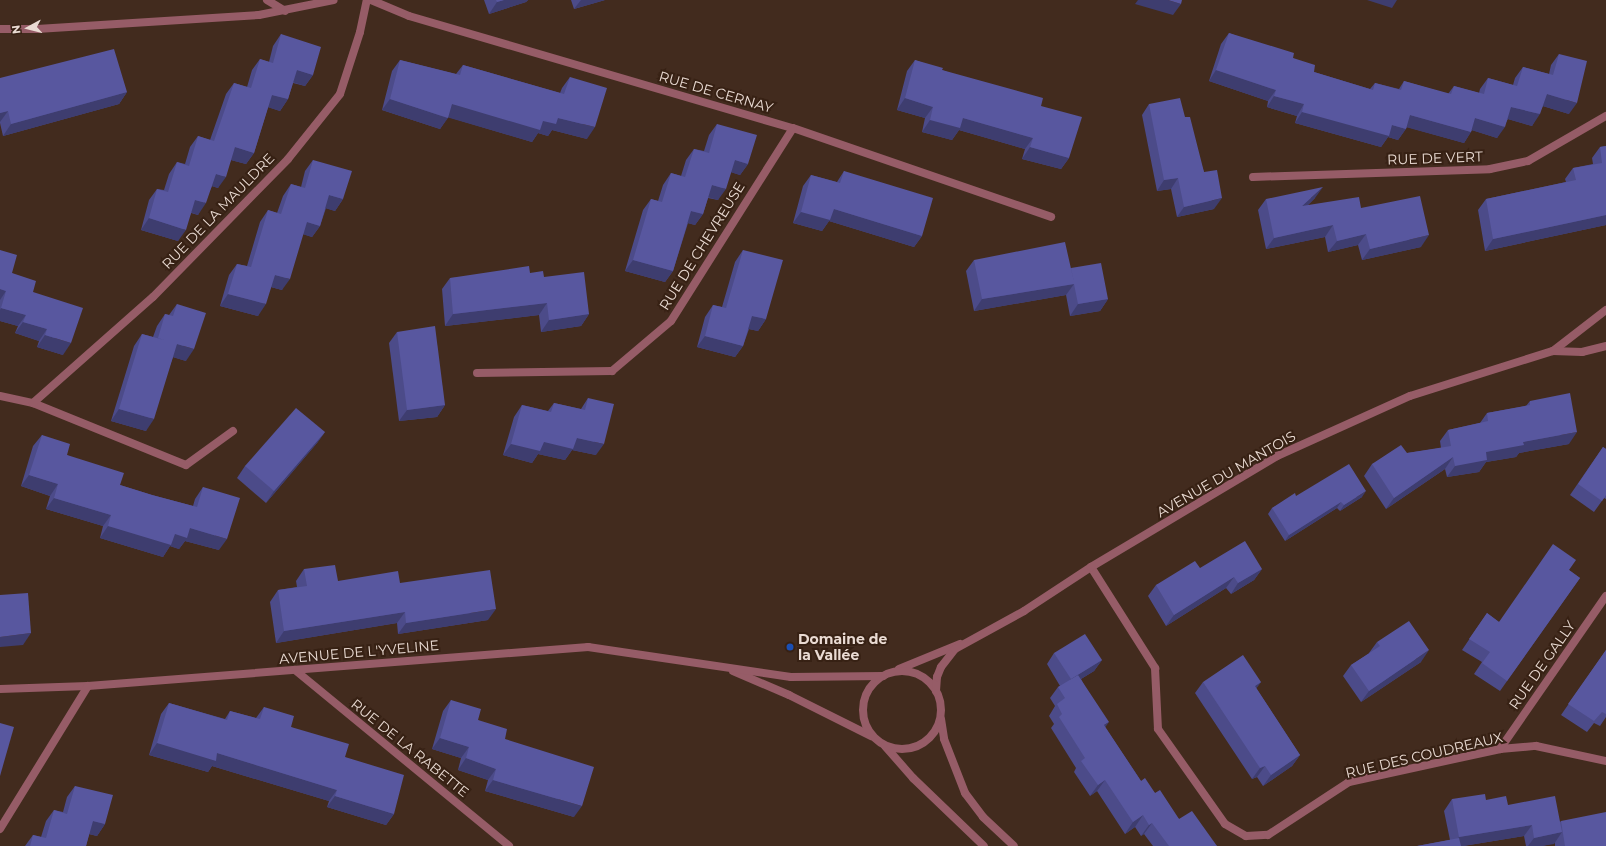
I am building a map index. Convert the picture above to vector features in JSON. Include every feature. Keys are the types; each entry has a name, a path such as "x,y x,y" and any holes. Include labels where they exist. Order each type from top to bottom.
{"street":[{"path":"267,0 285,11"},
{"path":"0,29 37,29 285,11 334,0"},
{"name":"RUE DE LA MAULDRE","path":"33,403 153,297 288,159 340,94 360,32 367,0"},
{"name":"RUE DE CERNAY","path":"370,0 409,16 793,128 1051,217"},
{"name":"RUE DE VERT","path":"1253,177 1490,169 1528,161 1606,116"},
{"name":"RUE DE CHEVREUSE","path":"477,373 612,370 671,321 793,128"},
{"path":"1553,350 1606,310"},
{"name":"AVENUE DU MANTOIS","path":"936,691 937,677 948,656 968,642 1024,611 1091,567 1276,456 1410,396 1553,350 1582,352 1606,346"},
{"path":"0,396 33,403 186,465 233,431"},
{"name":"RUE DES COUDREAUX","path":"1091,567 1156,668 1158,729 1225,824 1246,836 1268,835 1349,782 1500,749 1536,746 1606,762"},
{"name":"RUE DE GALLY","path":"1500,749 1606,596"},
{"name":"AVENUE DU MANTOIS","path":"894,672 947,648 968,642"},
{"name":"AVENUE DE L'YVELINE","path":"0,689 88,686 588,647 808,679 883,676"},
{"name":"AVENUE DE L'YVELINE","path":"720,666 789,695 876,739"},
{"name":"RUE DE LA RABETTE","path":"295,670 509,846"},
{"path":"984,846 913,778 886,746 876,739 866,724 863,706 866,694 883,676 894,672 907,671 918,674 936,691 940,703 940,715 944,739 966,792 983,817 1014,846"},
{"path":"0,829 88,686"},
{"path":"886,746 903,749 921,744 931,736 940,715"}],"building":[{"path":"1168,0 1182,0 1181,4"},
{"path":"1229,33 1294,53 1293,58 1315,65 1314,72 1373,90 1375,83 1401,90 1404,81 1451,94 1454,86 1484,94 1488,78 1517,86 1523,67 1553,75 1559,54 1587,61 1577,103 1547,94 1540,114 1511,107 1505,127 1475,118 1471,132 1410,115 1406,129 1392,125 1389,136 1302,112 1304,104 1274,96 1276,90 1216,70"},
{"path":"281,34 321,47 313,75 297,70 288,99 272,95 254,153 235,147 226,177 216,174 206,203 195,200 186,230 149,218 157,189 168,192 177,162 189,166 198,136 214,141 234,83 251,88 260,59 273,63"},
{"path":"114,49 127,92 11,124 8,111 0,113 0,78"},
{"path":"400,60 460,75 463,65 564,94 570,77 607,88 595,127 558,118 556,124 543,121 540,130 452,104 448,118 390,99"},
{"path":"915,60 943,68 942,70 1043,98 1041,106 1082,117 1069,158 1030,147 1033,138 963,118 960,128 930,120 933,107 905,98"},
{"path":"1180,98 1185,117 1190,117 1204,172 1217,170 1222,198 1184,207 1178,178 1164,180 1149,104"},
{"path":"717,124 757,135 748,164 735,160 726,189 712,185 703,214 691,211 673,271 633,260 651,199 662,202 671,173 685,177 694,149 709,153"},
{"path":"1606,146 1606,215 1493,239 1486,199 1576,180 1573,168 1602,163 1600,147"},
{"path":"313,160 352,171 343,199 329,195 320,226 307,222 290,279 275,275 266,304 228,294 237,264 251,267 268,210 281,214 291,184 305,188"},
{"path":"844,171 933,198 922,236 834,209 830,220 801,212 811,175 840,183"},
{"path":"1323,187 1302,206 1359,197 1361,208 1420,196 1429,235 1370,249 1366,234 1337,241 1333,225 1274,238 1266,199"},
{"path":"1065,242 1074,282 1071,268 1101,263 1108,299 1078,304 1074,284 982,299 974,260"},
{"path":"0,250 17,255 12,273 36,281 33,292 83,308 71,343 45,335 47,329 23,322 26,315 1,308 6,291 0,289"},
{"path":"743,250 783,260 766,319 752,316 743,346 705,336 713,305 726,308"},
{"path":"529,266 530,273 543,271 544,277 584,272 589,314 549,320 547,303 453,314 450,278"},
{"path":"177,304 206,313 194,349 177,344 154,419 119,409 142,334 164,340 158,338 165,314 173,316"},
{"path":"435,326 445,405 407,410 397,332"},
{"path":"1570,393 1577,432 1523,442 1524,445 1486,452 1487,460 1455,466 1453,457 1394,498 1372,464 1401,445 1407,453 1451,446 1448,430 1488,421 1487,413 1530,405 1530,401"},
{"path":"588,398 614,404 604,444 577,438 573,449 544,442 540,451 511,444 522,405 551,412 554,403 585,410"},
{"path":"296,408 325,432 274,491 245,466"},
{"path":"42,435 70,444 67,455 124,473 120,485 197,507 203,487 240,498 227,539 190,528 187,538 175,534 171,545 108,526 111,515 54,498 58,484 29,475"},
{"path":"1603,447 1606,449 1606,495 1602,501 1578,484"},
{"path":"1349,464 1366,491 1344,505 1341,502 1289,535 1272,508 1295,493 1296,496"},
{"path":"1245,541 1262,569 1238,583 1234,577 1174,615 1156,585 1195,561 1200,568"},
{"path":"1553,544 1576,560 1569,570 1580,578 1507,681 1482,663 1490,652 1469,639 1487,613 1499,622"},
{"path":"335,565 338,581 398,571 400,583 490,570 496,609 406,623 405,612 284,631 278,590 307,586 304,569"},
{"path":"28,593 31,633 0,637 0,595"},
{"path":"1409,621 1429,650 1369,691 1351,665 1380,646 1377,642"},
{"path":"1085,634 1102,660 1071,679 1054,653"},
{"path":"1606,650 1606,714 1602,712 1594,721 1568,704"},
{"path":"1243,655 1261,682 1255,686 1300,755 1271,775 1265,766 1260,768 1203,682"},
{"path":"1078,675 1109,722 1104,725 1141,781 1145,778 1155,793 1160,790 1179,819 1192,811 1217,846 1169,846 1152,823 1149,825 1143,815 1133,822 1105,780 1098,785 1081,761 1085,758 1059,717 1062,714 1057,704 1065,698 1058,687"},
{"path":"451,700 481,709 478,720 507,729 505,739 594,767 582,806 493,780 496,769 466,758 469,747 440,738"},
{"path":"169,703 227,720 230,711 260,719 264,707 294,716 291,727 349,744 345,757 404,775 394,814 335,796 337,790 217,753 216,761 157,743"},
{"path":"0,723 14,727 0,776"},
{"path":"75,786 113,795 105,824 93,821 86,846 30,846 33,835 46,838 54,810 67,814"},
{"path":"1485,794 1486,800 1506,796 1508,805 1555,796 1562,832 1534,838 1532,825 1459,837 1452,799"},
{"path":"1606,812 1606,846 1565,846 1561,821"},
{"path":"1459,838 1461,846 1417,846"}],"place":[{"name":"Domaine de la Vallée","path":"790,647"}]}
